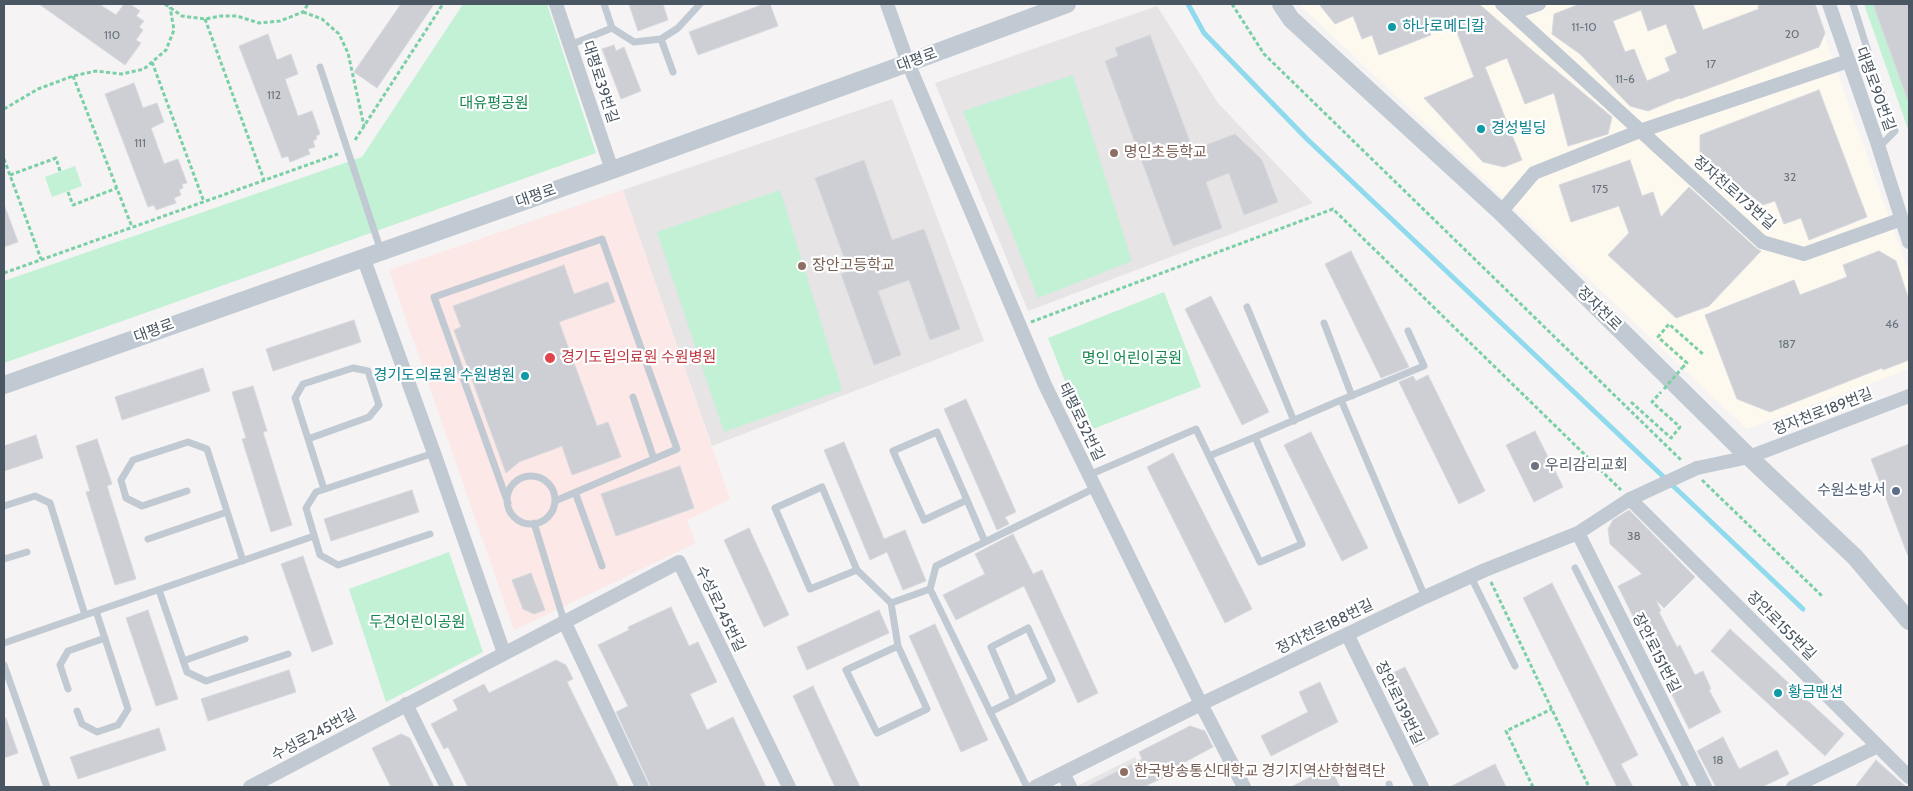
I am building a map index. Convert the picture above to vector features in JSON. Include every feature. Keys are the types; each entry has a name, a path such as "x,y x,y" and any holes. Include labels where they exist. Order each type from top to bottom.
{"street":[{"name":"대평로39번길","path":"556,4 612,170"},
{"name":"태평로52번길","path":"887,4 908,64 1045,385 1201,704 1244,787"},
{"name":"대평로","path":"4,385 908,64 1067,4"},
{"name":"정자천로","path":"1281,4 1290,19 1501,212 1749,457 1855,557 1909,621"},
{"name":"정자천로173번길","path":"1502,4 1762,242 1804,254 1902,219"},
{"path":"1513,13 1539,4"},
{"name":"대평로90번길","path":"1829,4 1879,147 1909,242"},
{"path":"1501,212 1534,174 1640,131 1848,61"},
{"path":"363,257 504,653"},
{"name":"정자천로189번길","path":"1749,457 1909,396"},
{"path":"1694,470 1749,457"},
{"name":"정자천로188번길","path":"1035,787 1201,704 1425,597 1485,570 1578,533 1630,499 1694,470"},
{"name":"장안로155번길","path":"1630,499 1909,777"},
{"name":"장안로151번길","path":"1578,533 1703,783"},
{"name":"수성로245번길","path":"250,787 266,784 406,704 679,562 790,787"},
{"path":"564,621 642,787"},
{"name":"장안로139번길","path":"1346,634 1422,787"},
{"path":"406,704 447,787"},
{"path":"1793,787 1878,746"},
{"path":"1063,772 1070,787"}],"lane":[{"path":"604,4 612,28 634,42 661,39 678,28 700,4"},
{"path":"1853,4 1895,132 1879,147"},
{"path":"570,45 612,28"},
{"path":"661,39 673,72"},
{"path":"320,67 381,250"},
{"path":"508,503 510,488 515,482 528,476 544,479 554,492 553,509 549,516 542,521 527,523 514,516 508,503 434,297 602,239 677,449 555,500"},
{"path":"1247,307 1294,420"},
{"path":"1324,323 1352,396"},
{"path":"1209,456 1424,366 1408,331"},
{"path":"308,439 369,418 379,405 368,372 353,368 303,384 295,398 308,439 324,489"},
{"path":"633,396 654,459"},
{"path":"1341,400 1425,597"},
{"path":"1027,787 930,589 936,566 986,542 1092,482 1196,429 1260,562 1302,544 1255,437"},
{"path":"967,500 924,520 894,451 937,432 986,542"},
{"path":"187,491 142,506 126,498 121,480 132,460 188,442 207,450 243,561"},
{"path":"430,534 338,565 320,555 306,508 316,492 434,453"},
{"path":"857,570 810,589 775,508 822,487 857,570 892,603 898,646 927,708 877,733 846,670 898,646"},
{"path":"575,492 602,566"},
{"path":"4,506 35,496 50,503 85,615"},
{"path":"148,539 227,512"},
{"path":"534,523 564,621"},
{"path":"4,643 314,536"},
{"path":"4,560 27,552"},
{"path":"1575,568 1686,787 1703,783"},
{"path":"1471,577 1515,666"},
{"path":"892,603 930,589"},
{"path":"159,590 187,672 206,681 288,654"},
{"path":"77,711 82,724 97,732 118,725 128,709 96,611"},
{"path":"990,712 1014,700 1052,680 1028,628 991,647 1014,700"},
{"path":"68,689 60,665 68,651 105,638"},
{"path":"183,661 245,639"},
{"path":"4,665 46,787"}],"path":[{"path":"165,4 182,16 205,19 221,16 238,16 259,23 280,22 303,12 308,4"},
{"path":"4,273 348,151 442,4"},
{"path":"1232,4 1264,54 1822,596"},
{"path":"4,109 38,89 73,76 96,71 122,74 144,69 166,50 174,30 170,8"},
{"path":"303,12 322,19 339,34 348,53 364,126"},
{"path":"205,19 264,180"},
{"path":"152,62 204,202"},
{"path":"73,76 132,227"},
{"path":"10,175 56,158 60,171"},
{"path":"4,159 41,259"},
{"path":"68,192 73,205 117,188"},
{"path":"1019,326 1333,210 1630,499"},
{"path":"1631,402 1671,438 1680,427 1652,402 1686,363 1658,337 1669,324 1704,355"},
{"path":"1485,570 1590,787"},
{"path":"1533,787 1506,731 1552,709"}],"shaded area":[{"path":"1301,4 1813,4 1909,273 1909,369 1747,429 1304,9"},
{"name":"명인초등학교","path":"1157,6 1218,103 1313,203 1028,311 935,83"},
{"name":"장안고등학교","path":"892,99 984,341 712,446 623,190"},
{"name":"경기도립의료원 수원병원","path":"623,190 730,499 687,520 696,543 514,630 389,270"},
{"name":"한국방송통신대학교 경기지역산학협력단","path":"1135,757 1150,787 1075,787"}],"green space":[{"name":"대유평공원","path":"463,4 547,4 596,153 4,363 4,281 362,157"},
{"path":"1864,4 1909,4 1909,132"},
{"path":"1073,75 1132,261 1038,298 963,111"},
{"path":"75,166 82,186 52,197 45,177"},
{"path":"780,190 842,390 724,432 657,232"},
{"name":"명인 어린이공원","path":"1164,292 1201,387 1085,432 1048,338"},
{"name":"두견어린이공원","path":"449,552 483,652 386,702 349,589"}],"building":[{"path":"39,4 99,4 116,15 124,4 130,4 140,11 136,16 144,21 139,27 143,30 136,40 141,43 125,65"},
{"path":"401,4 434,4 377,88 354,72"},
{"path":"629,4 663,4 668,20 638,31"},
{"path":"764,4 770,4 778,26 698,55 689,32"},
{"path":"1319,4 1479,4 1612,117 1608,134 1568,146 1554,93 1525,104 1507,58 1485,67 1522,160 1504,167 1483,162 1424,98 1474,77 1452,19 1428,29 1431,35 1379,55 1372,35 1362,39 1353,16 1335,24"},
{"path":"1580,4 1693,4 1703,30 1759,9 1758,6 1765,4 1815,4 1825,33 1819,47 1648,111 1630,106 1580,54 1552,34 1554,14","holes":["1641,10 1648,31 1666,24 1677,53 1665,58 1670,71 1647,81 1634,49 1625,52 1613,21"]},
{"path":"1873,4 1909,4 1909,101 1908,101"},
{"path":"268,34 277,60 291,54 298,74 285,79 298,116 312,111 320,134 313,141 315,147 308,149 310,154 290,162 288,156 282,158 239,46"},
{"name":"명인초등학교","path":"1150,35 1193,150 1235,134 1262,160 1278,202 1244,215 1229,173 1206,182 1222,228 1173,246 1105,61 1118,56 1115,48"},
{"path":"614,45 616,51 624,47 641,91 621,99 602,49"},
{"path":"134,83 143,108 157,103 164,122 151,128 164,164 178,159 187,183 182,184 183,188 179,190 181,195 174,198 176,203 156,210 154,205 148,207 105,94"},
{"path":"1819,90 1867,217 1809,240 1801,218 1784,224 1775,201 1763,205 1700,154 1700,135"},
{"name":"장안고등학교","path":"864,160 892,240 924,229 960,329 930,340 909,280 878,291 901,355 874,365 841,274 849,271 815,178"},
{"path":"1630,160 1642,196 1653,192 1661,217 1689,187 1761,251 1709,306 1676,318 1608,255 1629,233 1619,206 1571,222 1559,185"},
{"path":"4,208 18,242 4,247"},
{"path":"1351,251 1409,367 1381,378 1325,264"},
{"path":"1879,251 1896,261 1909,300 1909,360 1883,370 1882,368 1770,412 1737,399 1705,315 1794,280 1800,295 1847,277 1843,265"},
{"name":"경기도의료원 수원병원","path":"564,265 574,294 608,282 615,302 559,322 597,426 608,422 621,457 572,475 562,446 519,462 506,473 454,330 461,327 453,306"},
{"path":"1211,296 1269,412 1242,425 1185,309"},
{"path":"354,320 361,342 273,371 266,349"},
{"path":"203,368 210,391 122,420 115,397"},
{"path":"1428,375 1485,491 1459,504 1399,382 1413,376 1416,381"},
{"path":"253,386 267,431 263,432 292,525 271,532 242,439 246,438 232,392"},
{"path":"966,399 1016,512 1005,517 1009,524 997,530 944,409"},
{"name":"우리감리교회","path":"1535,431 1563,487 1534,502 1506,445"},
{"path":"1311,432 1368,548 1342,561 1284,445"},
{"path":"36,435 43,458 4,471 4,446"},
{"path":"97,439 112,484 107,486 136,579 115,585 86,492 90,491 76,446"},
{"path":"844,442 884,539 905,530 926,581 903,590 887,552 870,560 824,450"},
{"name":"수원소방서","path":"1909,444 1909,556 1908,556 1871,459"},
{"path":"1173,453 1252,609 1225,623 1147,467"},
{"path":"680,466 694,508 616,536 601,494"},
{"path":"412,490 419,512 331,541 324,519"},
{"path":"1629,510 1695,577 1664,608 1656,600 1661,611 1659,612 1677,647 1680,645 1695,675 1703,671 1711,689 1709,690 1721,712 1689,729 1618,586 1642,574 1610,544 1608,529 1613,520"},
{"path":"749,528 789,615 764,627 724,540"},
{"path":"1013,534 1033,574 1042,570 1098,693 1078,703 1024,586 956,620 943,595 985,574 975,554"},
{"path":"303,556 333,644 312,652 281,564"},
{"path":"531,573 545,610 534,614 523,609 512,580"},
{"path":"1552,583 1638,755 1621,764 1633,787 1617,787 1523,598"},
{"path":"671,607 689,646 698,642 717,682 690,694 707,730 733,717 766,787 651,787 616,712 628,706 598,645 629,630 628,627"},
{"path":"148,610 178,699 156,706 126,618"},
{"path":"879,610 889,633 807,670 797,647"},
{"path":"935,624 988,740 961,752 909,636"},
{"name":"황금맨션","path":"1730,629 1844,734 1825,756 1711,651"},
{"path":"556,660 566,665 573,679 567,682 619,787 468,787 448,747 444,749 431,724 458,710 453,700 484,684 489,693"},
{"path":"1405,667 1439,734 1415,747 1381,679"},
{"path":"289,670 296,692 208,721 201,699"},
{"path":"1320,682 1338,722 1271,756 1261,736 1308,712 1299,692"},
{"path":"813,686 860,787 835,787 793,696"},
{"path":"6,718 18,753 4,758 4,719"},
{"path":"1190,726 1205,731 1213,747 1174,768 1176,772 1143,787 1086,787 1142,759 1139,752"},
{"path":"159,728 166,750 78,779 70,757"},
{"path":"401,734 410,738 434,787 391,787 372,748"},
{"path":"1723,737 1739,769 1777,750 1789,774 1762,787 1716,787 1697,751"},
{"path":"1876,760 1906,787 1855,787"},
{"path":"1495,764 1506,787 1450,787"},
{"path":"1330,767 1340,787 1291,787"}],"waterway":[{"path":"1188,4 1204,33 1307,139 1803,609"}],"place":[{"name":"하나로메디칼","path":"1392,27"},
{"name":"경성빌딩","path":"1481,129"},
{"name":"명인초등학교","path":"1114,153"},
{"name":"장안고등학교","path":"802,266"},
{"name":"경기도립의료원 수원병원","path":"550,358"},
{"name":"경기도의료원 수원병원","path":"525,376"},
{"name":"우리감리교회","path":"1535,466"},
{"name":"수원소방서","path":"1896,491"},
{"name":"황금맨션","path":"1778,693"},
{"name":"한국방송통신대학교 경기지역산학협력단","path":"1124,772"}]}
